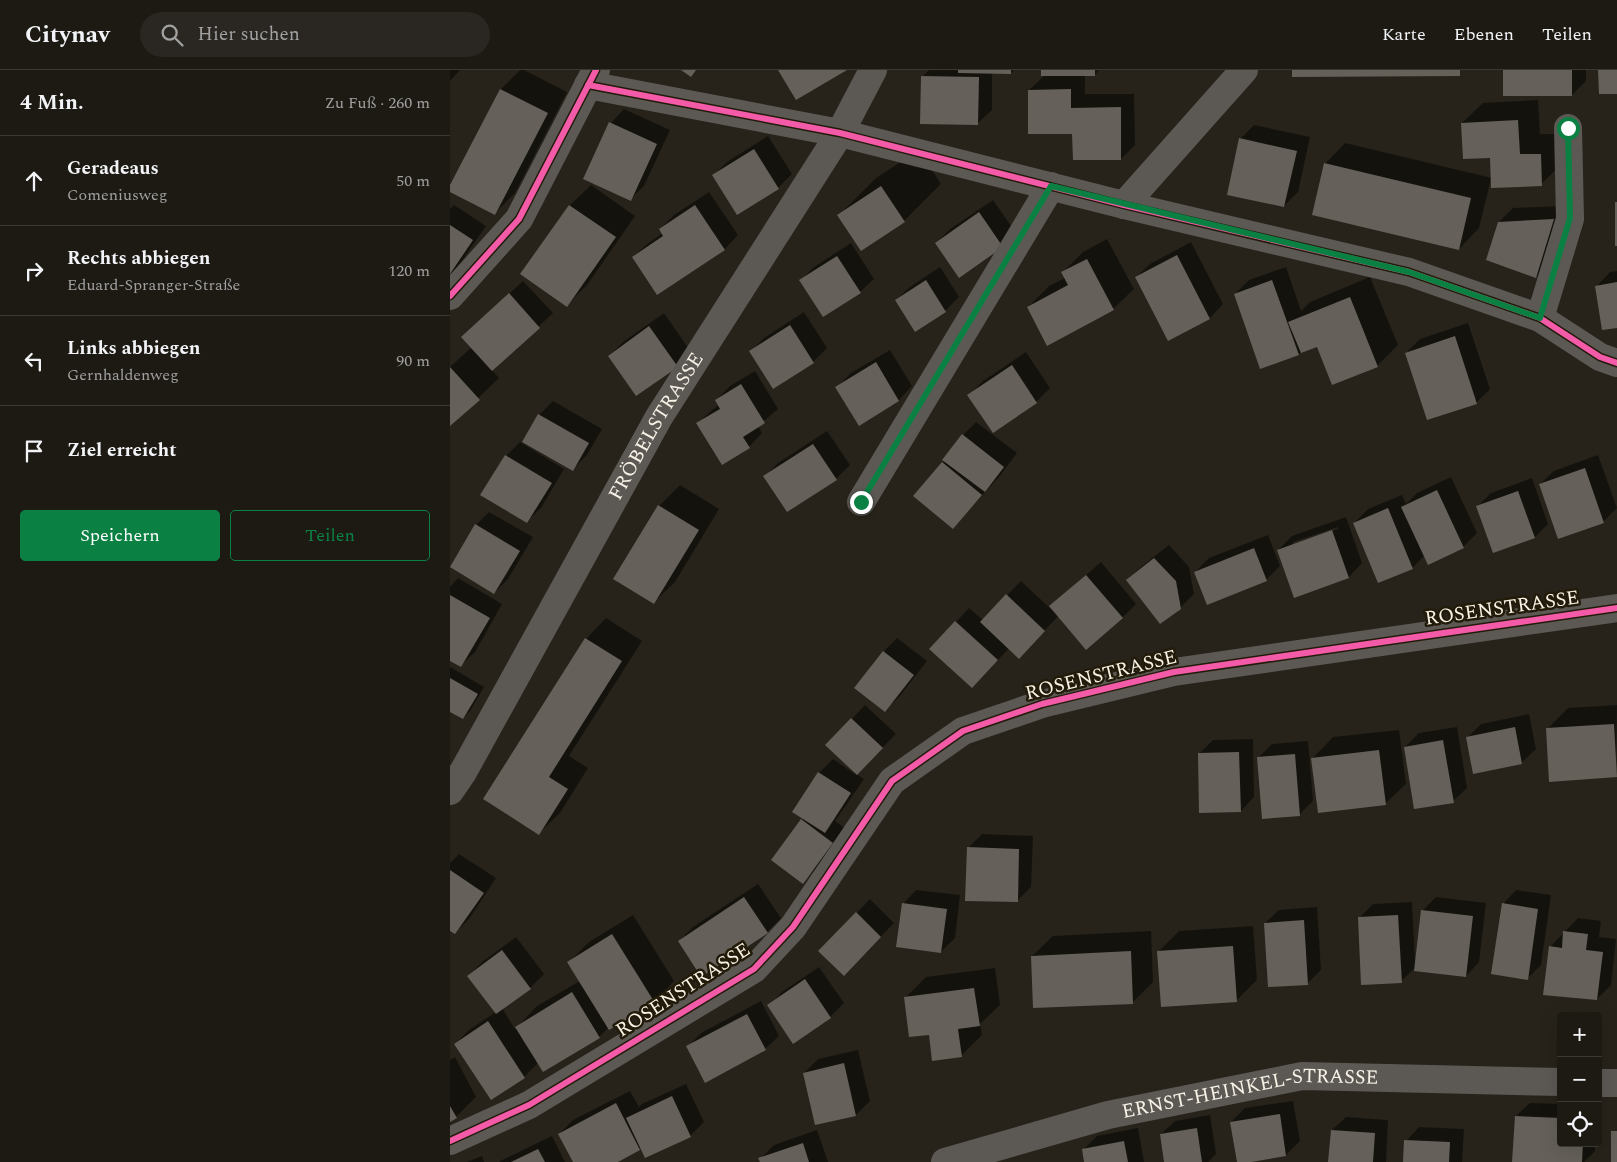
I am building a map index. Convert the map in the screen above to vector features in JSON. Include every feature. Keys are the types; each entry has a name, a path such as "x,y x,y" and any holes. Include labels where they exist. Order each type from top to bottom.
{"street":[{"name":"FRÖBELSTRASSE","path":"450,791 463,772 660,417 840,133 873,70"},
{"path":"1124,205 1244,70"},
{"path":"450,296 519,218 592,77 840,133 1124,205 1409,272 1540,318 1600,357 1617,363"},
{"path":"1540,318 1570,218 1568,128"},
{"path":"861,502 1051,186"},
{"name":"ROSENSTRASSE","path":"450,1141 529,1105 754,969 793,927 892,781 963,731 1042,704 1174,672 1617,608"},
{"name":"ERNST-HEINKEL-STRASSE","path":"945,1162 1108,1114 1302,1076 1557,1082"},
{"path":"1602,1083 1617,1083"}],"building":[{"path":"681,70 696,70 691,77"},
{"path":"778,70 847,70 796,100"},
{"path":"958,70 1011,70 1011,74 958,73"},
{"path":"1041,70 1095,70 1095,76 1041,76"},
{"path":"1292,70 1460,70 1460,76 1292,77"},
{"path":"1503,70 1572,70 1572,96 1503,96"},
{"path":"1598,70 1617,70 1617,94 1599,94"},
{"path":"921,76 979,77 978,125 920,124"},
{"path":"500,89 548,113 495,215 450,192 450,185"},
{"path":"1071,89 1071,108 1121,107 1121,160 1073,160 1072,134 1028,134 1028,90"},
{"path":"1518,120 1520,154 1541,154 1542,186 1491,188 1490,158 1463,159 1461,123"},
{"path":"609,122 657,144 631,201 583,179"},
{"path":"1239,138 1297,151 1284,207 1227,195"},
{"path":"754,149 779,189 737,215 712,175"},
{"path":"1324,163 1471,198 1459,250 1312,215"},
{"path":"881,186 905,222 861,251 837,215"},
{"path":"1615,202 1617,202 1617,246 1615,246"},
{"path":"569,205 616,237 567,307 520,274"},
{"path":"695,205 725,250 657,295 632,257 663,236 659,229"},
{"path":"979,212 1003,247 959,278 935,243"},
{"path":"1554,219 1536,278 1486,260 1498,222"},
{"path":"450,225 473,240 450,274"},
{"path":"1177,255 1210,319 1168,341 1135,277"},
{"path":"837,256 861,293 823,317 799,280"},
{"path":"1087,259 1114,310 1047,346 1027,307 1068,285 1061,272"},
{"path":"926,280 946,312 915,332 895,300"},
{"path":"1272,280 1299,355 1260,369 1234,294"},
{"path":"1617,282 1617,328 1602,330 1595,286"},
{"path":"509,293 540,328 492,371 461,337"},
{"path":"1350,297 1378,367 1332,385 1317,347 1301,353 1288,322"},
{"path":"790,325 814,363 773,389 749,351"},
{"path":"649,326 678,367 636,396 608,356"},
{"path":"1455,336 1477,404 1427,420 1405,353"},
{"path":"876,362 899,401 859,426 835,387"},
{"path":"1012,365 1037,403 993,433 967,395"},
{"path":"450,367 480,400 450,426"},
{"path":"741,384 765,423 743,437 750,448 722,465 696,423 720,409 715,400"},
{"path":"538,414 589,443 573,471 522,442"},
{"path":"962,434 1004,467 985,492 942,460"},
{"path":"813,444 837,480 787,512 763,476"},
{"path":"505,455 552,483 527,523 480,495"},
{"path":"942,462 982,495 953,529 913,496"},
{"path":"1585,468 1604,523 1558,539 1539,484"},
{"path":"1437,490 1464,548 1428,565 1401,507"},
{"path":"1518,491 1535,538 1493,553 1476,506"},
{"path":"658,505 699,530 654,604 613,579"},
{"path":"1388,508 1413,569 1378,583 1353,523"},
{"path":"475,524 520,551 494,594 450,567"},
{"path":"1332,530 1349,578 1294,598 1277,550"},
{"path":"1254,548 1267,581 1207,605 1194,572"},
{"path":"1154,558 1176,581 1181,609 1160,624 1126,580"},
{"path":"1086,575 1123,618 1086,650 1049,606"},
{"path":"1006,594 1045,631 1019,659 980,622"},
{"path":"450,595 490,618 461,667 450,661"},
{"path":"955,621 998,660 972,688 929,649"},
{"path":"585,638 622,661 549,777 568,789 539,835 483,799"},
{"path":"883,651 914,675 885,712 854,688"},
{"path":"450,678 478,694 463,719 450,712"},
{"path":"851,718 883,748 857,775 825,745"},
{"path":"1614,724 1617,777 1549,782 1546,728"},
{"path":"1515,727 1522,764 1473,774 1466,737"},
{"path":"1443,740 1454,803 1414,809 1404,747"},
{"path":"1379,750 1386,805 1318,813 1311,758"},
{"path":"1239,752 1241,812 1199,813 1198,753"},
{"path":"1295,754 1300,816 1262,819 1257,757"},
{"path":"818,772 851,793 825,833 792,812"},
{"path":"801,819 833,843 803,884 771,860"},
{"path":"967,847 1019,849 1018,902 965,901"},
{"path":"450,870 484,893 455,934 450,931"},
{"path":"744,897 768,933 701,977 678,941"},
{"path":"902,903 947,909 941,953 896,947"},
{"path":"1502,903 1538,909 1528,980 1491,974"},
{"path":"1421,910 1473,916 1466,977 1414,971"},
{"path":"856,912 881,937 844,976 818,951"},
{"path":"1398,915 1402,983 1361,985 1358,917"},
{"path":"1304,920 1308,985 1268,987 1264,923"},
{"path":"1563,931 1588,934 1586,950 1603,952 1597,1000 1543,995 1549,946 1562,948"},
{"path":"612,934 655,1003 609,1030 567,962"},
{"path":"1233,946 1237,1002 1161,1007 1157,951"},
{"path":"502,950 531,989 496,1014 467,976"},
{"path":"1131,951 1133,1004 1033,1008 1031,956"},
{"path":"805,979 831,1018 793,1044 767,1005"},
{"path":"974,988 980,1026 958,1029 962,1057 932,1061 929,1035 909,1037 904,997"},
{"path":"572,992 600,1038 543,1072 515,1027"},
{"path":"747,1014 766,1050 705,1083 686,1046"},
{"path":"488,1021 525,1078 491,1100 454,1044"},
{"path":"844,1063 856,1116 815,1125 803,1073"},
{"path":"672,1096 691,1137 645,1158 626,1118"},
{"path":"616,1103 640,1150 618,1162 573,1162 558,1134"},
{"path":"450,1106 457,1118 450,1122"},
{"path":"1280,1114 1286,1156 1251,1162 1237,1162 1230,1122"},
{"path":"1515,1116 1557,1118 1557,1147 1583,1147 1582,1162 1512,1162"},
{"path":"1197,1128 1202,1162 1164,1162 1160,1134"},
{"path":"1331,1130 1375,1133 1373,1162 1328,1162"},
{"path":"1611,1131 1617,1131 1617,1162 1611,1162"},
{"path":"1404,1140 1450,1142 1449,1162 1403,1162"},
{"path":"1124,1141 1128,1162 1084,1162 1082,1149"},
{"path":"803,1143 809,1162 760,1162 758,1158"},
{"path":"538,1149 545,1162 511,1162"}],"cycle path":[{"path":"450,296 519,219 596,70"},
{"path":"588,85 840,133 1124,205 1409,272 1540,318 1600,357 1617,363"},
{"path":"450,1141 529,1105 754,969 793,927 892,781 963,731 1042,704 1174,672 1617,608"}],"route":[{"path":"861,502 1051,186 1409,272 1540,318 1570,218 1568,128"}]}
